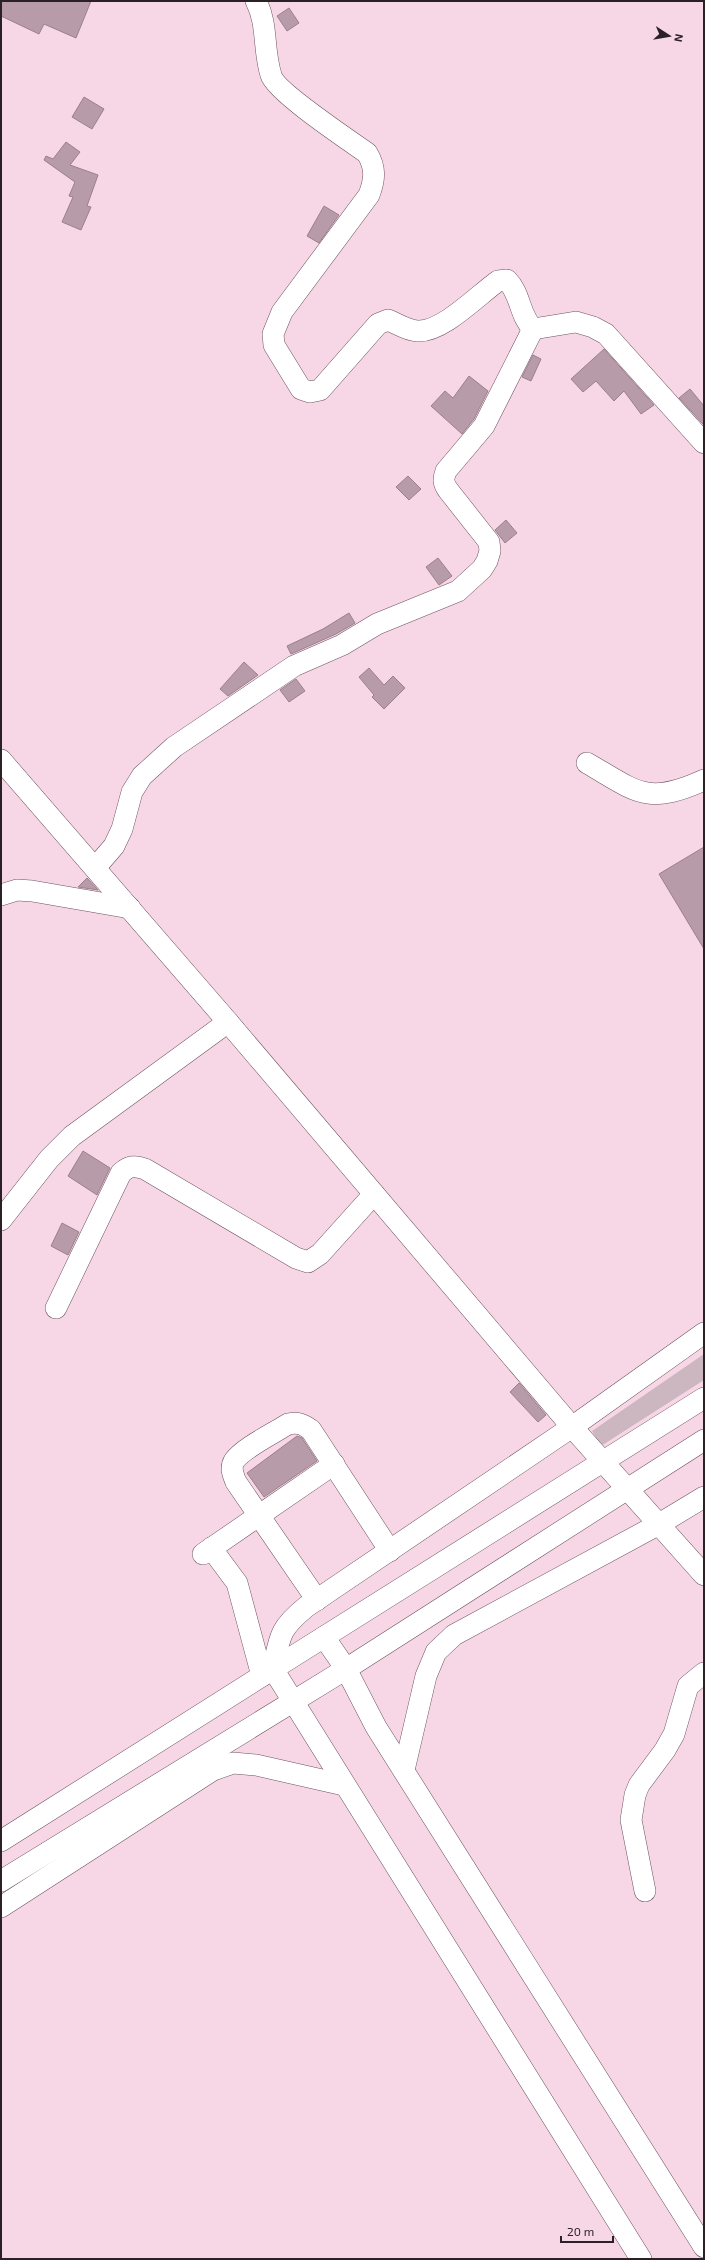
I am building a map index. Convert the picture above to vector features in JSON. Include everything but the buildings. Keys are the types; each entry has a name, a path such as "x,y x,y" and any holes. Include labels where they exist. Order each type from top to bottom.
{"street":[{"path":"256,1 262,12 271,77 284,91 367,153 373,163 374,179 369,195 282,312 272,334 274,345 301,389 310,392 320,390 378,324 388,320 406,329 418,331 428,330 444,322 498,281 507,280 514,288 525,321 533,329"},
{"path":"533,329 576,322 593,327 606,334 704,443"},
{"path":"95,868 114,846 122,829 132,792 142,776 174,747 294,666 342,645 377,624 458,590 482,569 490,551 489,542 448,490 444,484 444,477 446,471 484,426 533,329"},
{"path":"1,760 228,1022 572,1427 660,1523 704,1575"},
{"path":"587,763 638,792 655,795 677,791 704,780"},
{"path":"1,895 17,890 32,891 130,908"},
{"path":"1,1220 49,1159 72,1136 228,1022"},
{"path":"56,1308 121,1173 128,1167 136,1166 145,1169 296,1258 308,1262 320,1254 374,1194"},
{"path":"268,1672 279,1638 288,1621 572,1427 704,1333"},
{"path":"1,1841 704,1398"},
{"path":"317,1600 257,1516 232,1472 234,1462 241,1454 288,1424 297,1422 311,1430 390,1550"},
{"path":"1,1881 346,1669 704,1440"},
{"path":"334,1464 207,1551 237,1583 268,1672 293,1701 641,2259"},
{"path":"404,1770 426,1676 436,1652 454,1635 660,1523 704,1497"},
{"path":"324,1637 346,1669 376,1727 704,2247"},
{"path":"645,1891 631,1820 635,1795 639,1785 665,1750 674,1734 688,1686 704,1673"},
{"path":"1,1907 213,1770 234,1763 256,1765 344,1784"}],"shaded area":[{"path":"704,1354 704,1380 601,1446 592,1431"}]}
